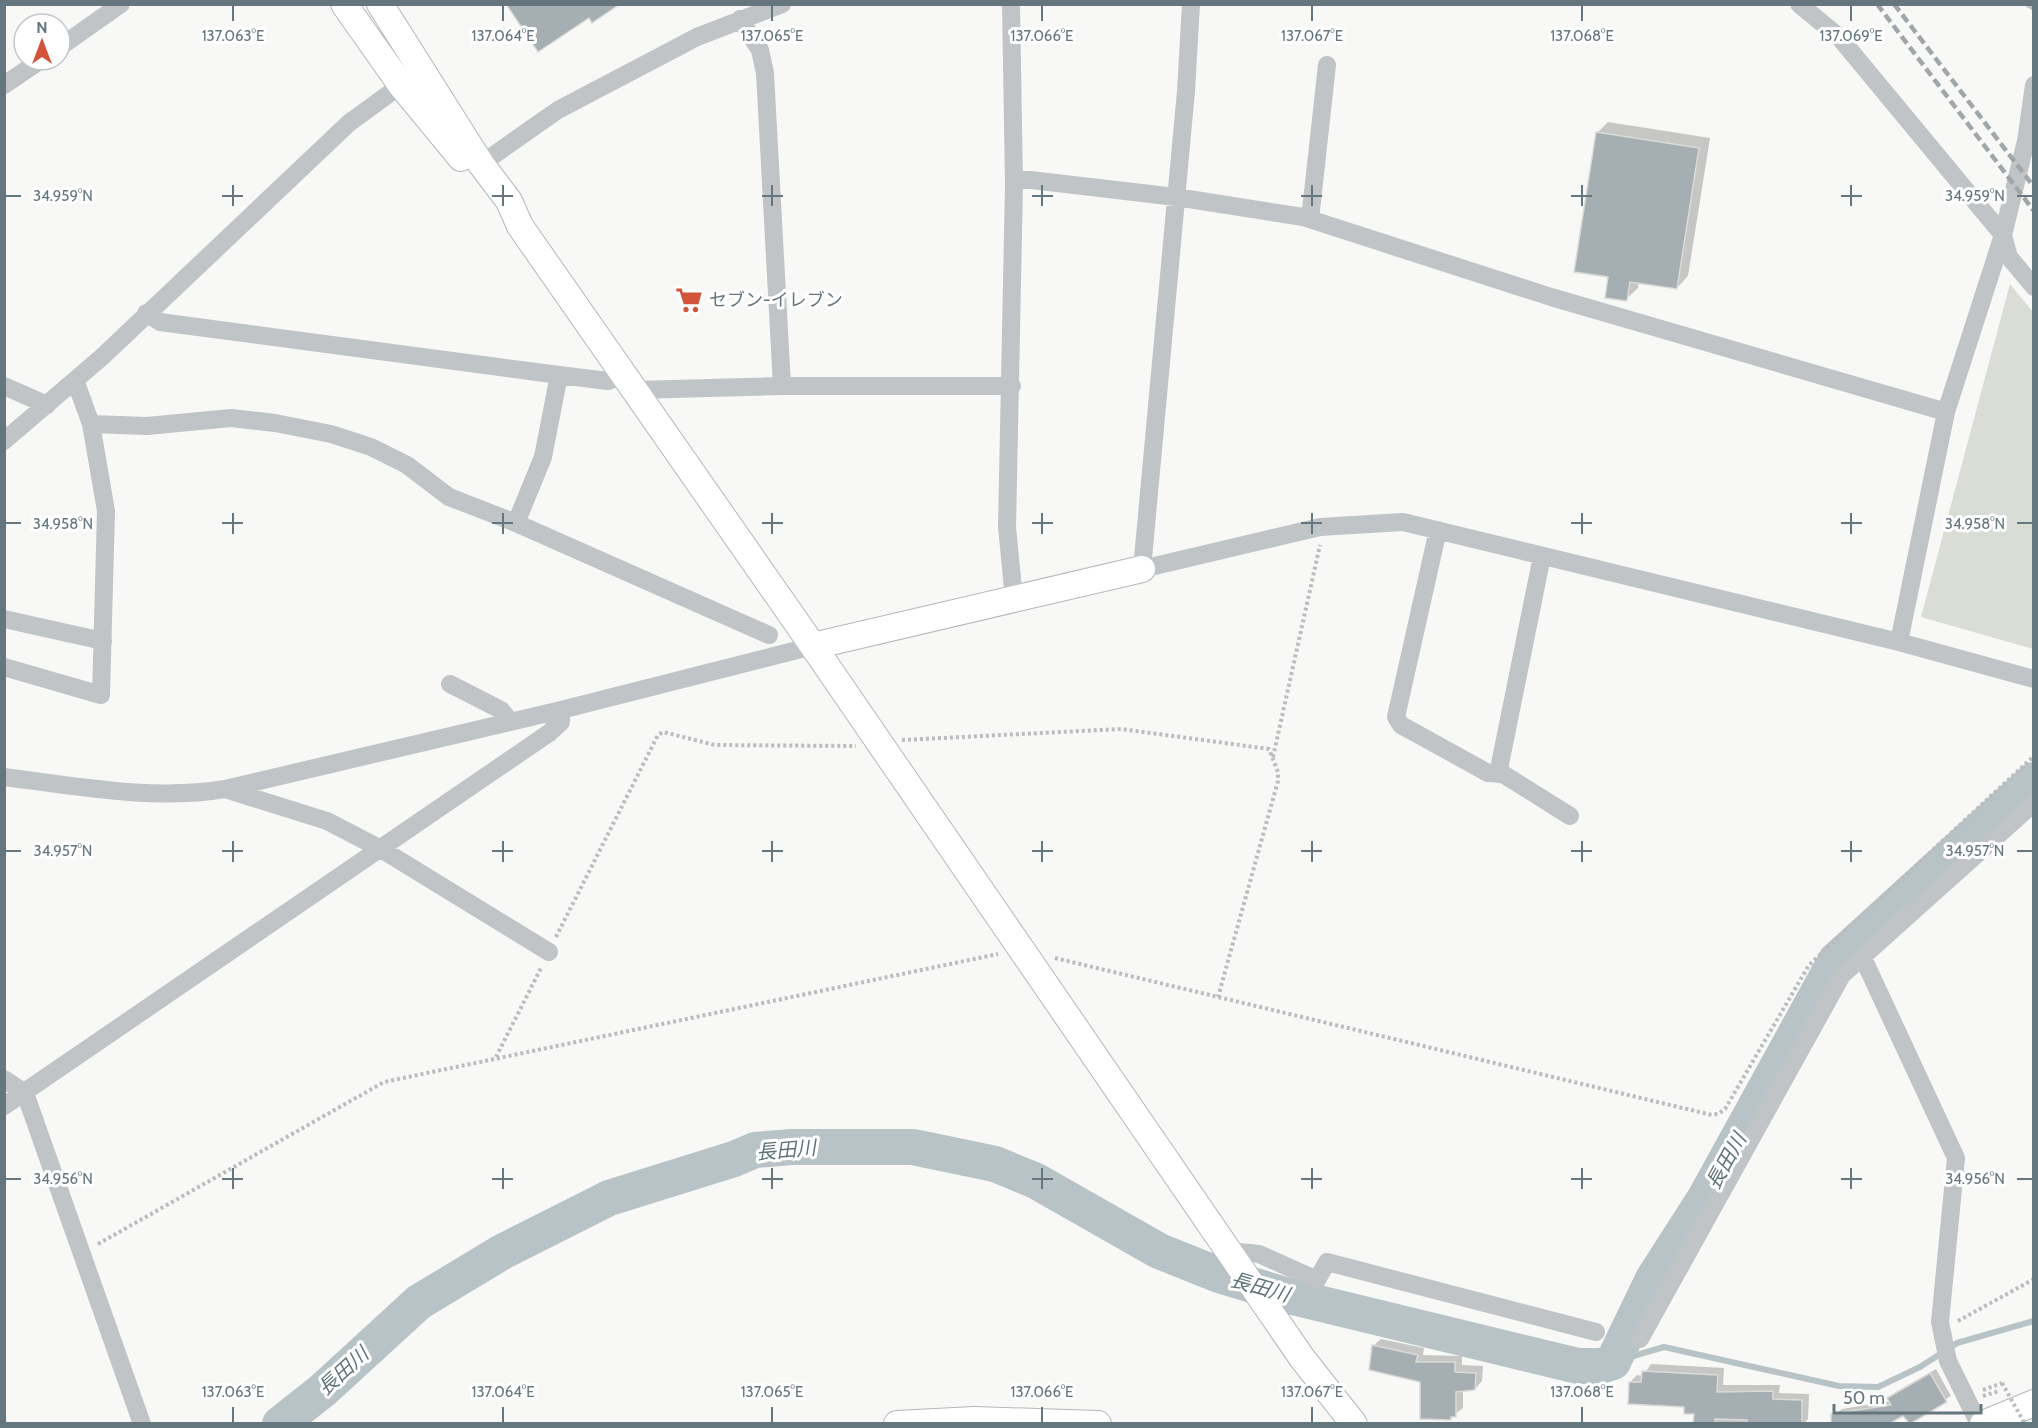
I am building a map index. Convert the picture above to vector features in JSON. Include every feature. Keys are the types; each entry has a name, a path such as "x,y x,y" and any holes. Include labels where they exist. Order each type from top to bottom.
{"street":[{"path":"72,39 121,4"},
{"path":"344,4 401,85 501,210 520,226"},
{"path":"380,4 481,164 509,201 520,226 813,646 1302,1358 1354,1424"},
{"path":"481,164 558,110 697,37 782,4"},
{"path":"1011,4 1014,178 1012,386 1007,468 1007,527 1014,598"},
{"path":"1142,569 1191,4"},
{"path":"1799,4 1839,37 2003,235 2009,257 2034,287"},
{"path":"740,19 760,50 765,73 782,386"},
{"path":"1310,219 1327,64"},
{"path":"4,86 24,72"},
{"path":"4,441 75,380 349,123 401,85"},
{"path":"1899,642 1946,412 2003,235 2030,142 2034,85"},
{"path":"1014,178 1176,197 1310,219 1551,297 1946,412"},
{"path":"146,313 160,322 608,381 782,386 1012,386"},
{"path":"516,523 543,457 559,375"},
{"path":"4,667 101,694 106,511 91,424 75,380"},
{"path":"4,386 47,405"},
{"path":"91,424 147,426 231,418 275,423 331,434 371,447 407,465 449,497 516,523 769,635"},
{"path":"4,777 151,793 191,794 225,789 561,710 813,646 1324,526 1403,522 1899,642 2034,679"},
{"path":"1438,530 1396,717 1401,725 1488,773 1498,774 1570,816"},
{"path":"1498,774 1542,556"},
{"path":"4,619 103,641"},
{"path":"450,684 501,710 510,721"},
{"path":"4,1106 549,734 561,722 561,710"},
{"path":"225,789 327,821 381,849 549,952"},
{"path":"1640,1339 1842,975 2034,803"},
{"path":"1863,958 1956,1158 1940,1322 1948,1361 1991,1422 2034,1403"},
{"path":"4,1079 25,1093 142,1424"},
{"path":"1229,1251 1259,1254 1317,1280 1327,1262 1596,1332"},
{"path":"897,1424 974,1419 1098,1424"}],"path":[{"path":"1273,759 1324,526"},
{"path":"496,1057 657,735 663,732 716,745 859,746 894,740 1121,729 1269,749 1278,772 1278,781 1218,997"},
{"path":"81,1253 384,1082 1021,950 1700,1112 1718,1114 1725,1109 1809,965 2034,756"},
{"path":"1943,1336 1977,1308 2034,1279"},
{"path":"1999,1391 1983,1396 1981,1390 2002,1383 2025,1424"}],"shaded area":[{"path":"2010,284 2033,312 2033,649 1921,617"}],"building":[{"path":"506,4 620,4 592,23 589,18 538,52"},
{"path":"1596,132 1699,148 1677,289 1630,282 1627,301 1605,298 1608,277 1574,272"},
{"path":"1372,1345 1418,1355 1416,1362 1455,1362 1455,1372 1476,1373 1475,1390 1456,1392 1456,1417 1451,1417 1451,1420 1420,1419 1420,1382 1369,1370"},
{"path":"1642,1371 1718,1375 1717,1392 1773,1391 1773,1399 1802,1400 1802,1424 1747,1424 1747,1420 1715,1419 1715,1424 1693,1424 1694,1414 1684,1414 1684,1407 1628,1404 1629,1382 1641,1382"},
{"path":"1930,1373 1947,1402 1910,1424 1903,1416 1889,1424 1831,1424 1831,1414 1891,1405 1887,1398"}],"waterway":[{"path":"2028,4 2034,8"},
{"name":"長田川","path":"280,1424 323,1390 419,1302 502,1252 609,1198 734,1159 755,1150 792,1147 913,1147 995,1164 1036,1181 1159,1251 1219,1275 1285,1295 1578,1366 1601,1366 1613,1362 1653,1279 1705,1198 1836,960 2034,780"},
{"path":"1613,1362 1664,1347 1839,1386 1878,1387 1920,1367 1957,1343 2034,1321"}],"railway":[{"path":"1877,4 2034,211"},
{"path":"1894,4 2034,187"}],"place":[{"name":"セブン-イレブン","path":"689,300"}]}
